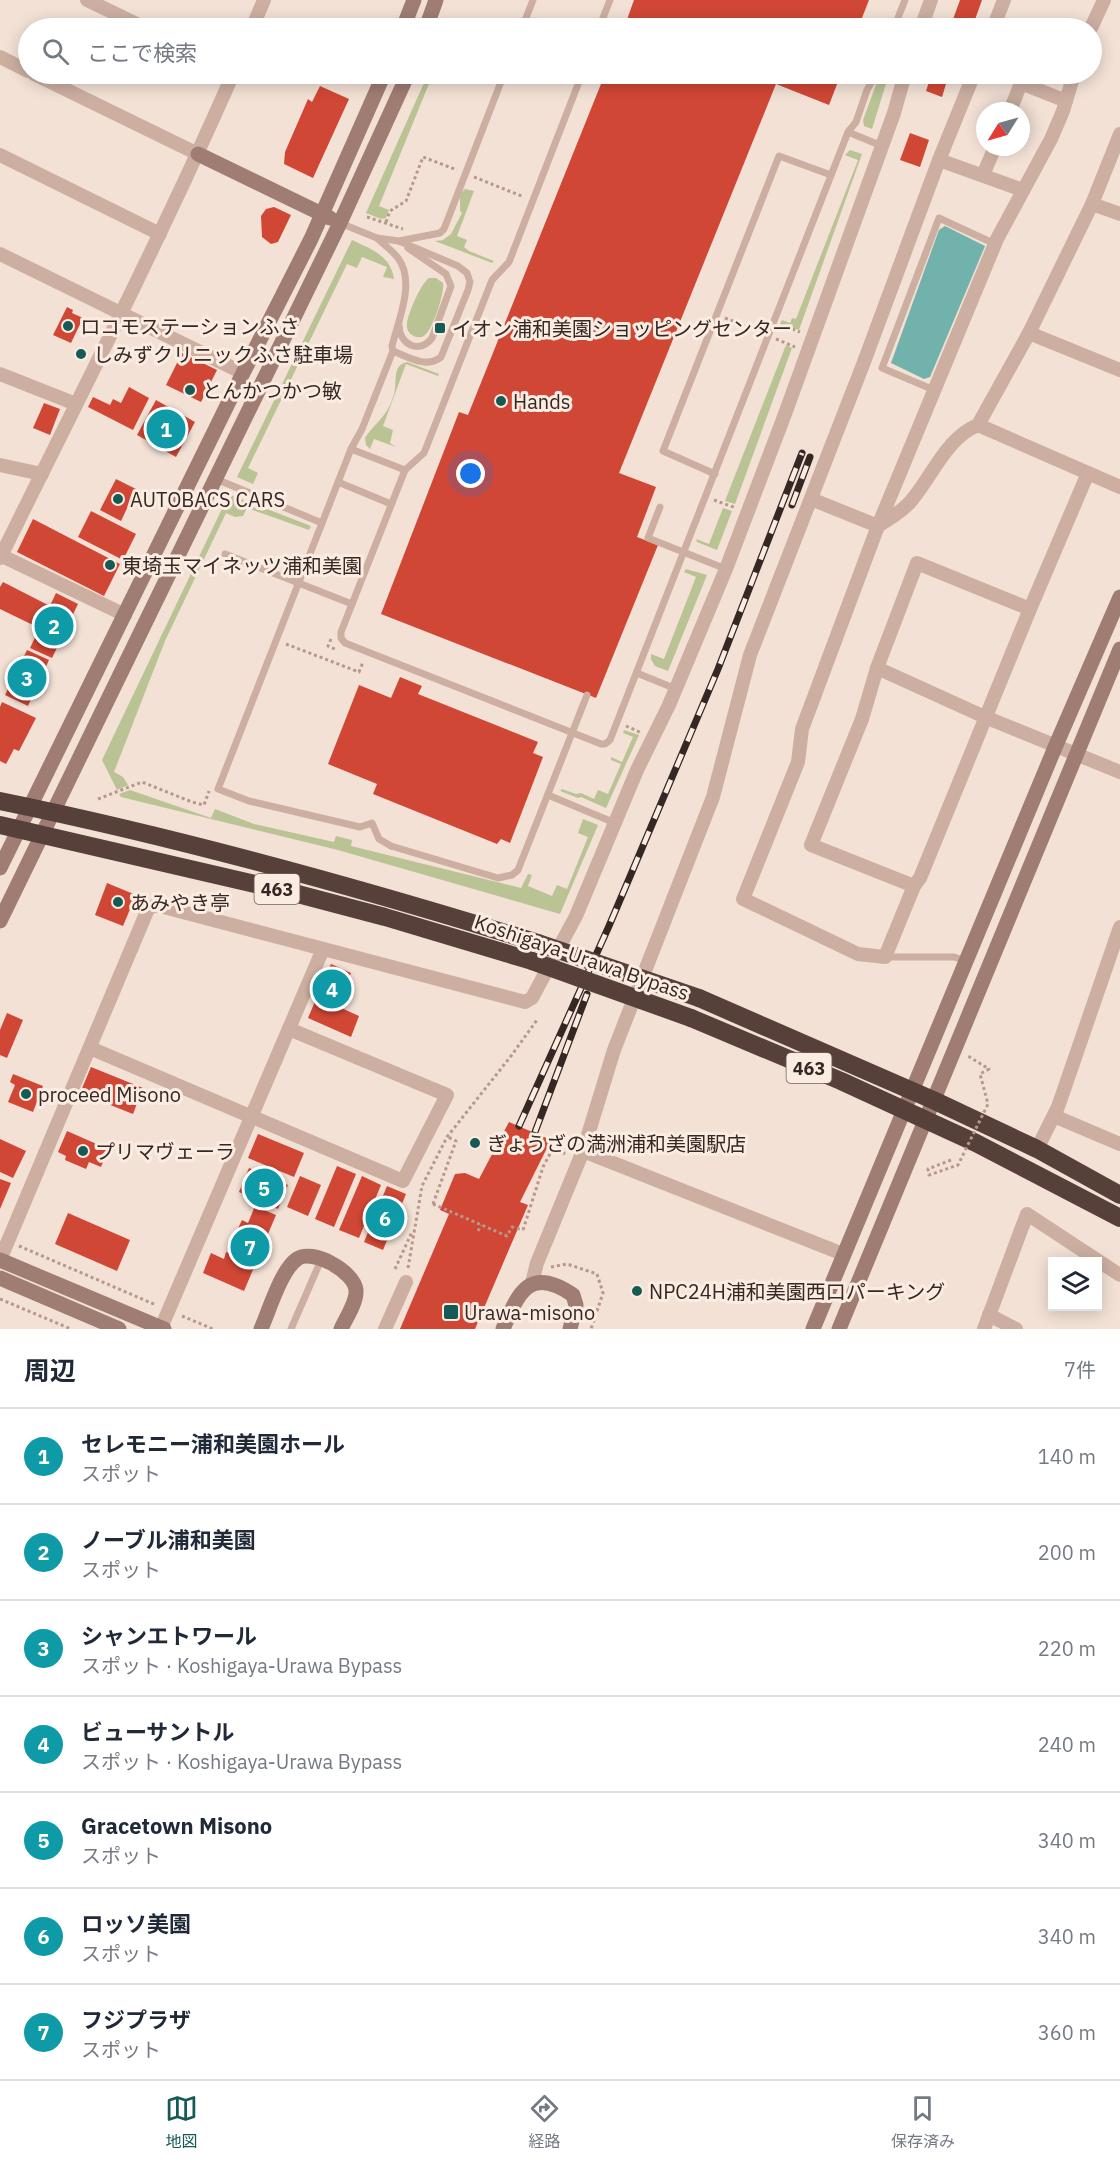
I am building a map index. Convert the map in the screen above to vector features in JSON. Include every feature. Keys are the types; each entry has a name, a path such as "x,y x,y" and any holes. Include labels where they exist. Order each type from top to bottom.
{"highway":[{"name":"Koshigaya-Urawa Bypass","path":"0,801 195,845 402,901 535,952 831,1077 976,1143 1120,1218"},
{"name":"Koshigaya-Urawa Bypass","path":"0,825 535,952 699,998 912,1090 1037,1149 1120,1195"},
{"path":"1061,1162 1120,1183"},
{"name":"463","path":"1078,1195 1120,1223"}],"street":[{"path":"87,0 124,18"},
{"path":"256,18 264,0"},
{"path":"407,18 414,0"},
{"path":"430,18 436,0"},
{"path":"925,18 931,0"},
{"path":"997,18 1005,0"},
{"path":"1095,18 1103,0"},
{"path":"0,57 18,66"},
{"path":"54,84 340,223"},
{"path":"125,615 0,556 160,234 229,84"},
{"path":"0,868 322,214 380,84"},
{"path":"0,921 340,223 403,84"},
{"path":"323,949 162,1328 0,1260 148,909 156,904 525,1002 532,998 576,916 637,770 676,689 726,569 785,414 894,113 902,84"},
{"path":"532,1283 537,1263 584,1151 614,1050 713,797 750,655 970,84"},
{"path":"1014,102 1021,84"},
{"path":"1024,84 1066,101"},
{"path":"1071,84 1051,139 995,244 878,526 802,729 798,762 743,899 858,954 885,957 1088,473"},
{"path":"878,526 904,509 951,444 965,430 978,425 1029,333 1092,204 1120,134"},
{"path":"0,156 160,234"},
{"path":"983,175 991,156"},
{"path":"939,160 1023,190"},
{"path":"1092,204 1120,214"},
{"path":"0,254 243,373"},
{"path":"1029,333 1120,368"},
{"path":"0,374 76,404"},
{"path":"978,425 1120,487"},
{"path":"0,465 42,474"},
{"path":"811,499 878,526"},
{"path":"914,886 811,845 862,719 877,668 917,563 1030,609"},
{"path":"813,1329 1120,597"},
{"path":"839,1329 1120,649"},
{"path":"877,668 985,717 1120,772"},
{"path":"1037,1149 1054,1116 1120,927"},
{"path":"90,1048 403,1181 447,1095 289,1029"},
{"path":"1054,1116 1120,1144"},
{"path":"584,1151 843,1254"},
{"path":"984,1329 1027,1214 1120,1275"},
{"path":"261,1329 291,1264 305,1256 321,1260 348,1275 356,1289 355,1297 341,1329"},
{"path":"0,1278 119,1329"},
{"path":"503,1329 522,1290 532,1283 545,1281 573,1294 576,1305 570,1329"},
{"path":"385,1329 406,1282"},
{"path":"989,1315 1016,1329"}],"lane":[{"path":"526,18 533,0"},
{"path":"603,18 610,0"},
{"path":"898,18 905,0"},
{"path":"399,241 440,233 444,229 460,176 500,84"},
{"path":"578,84 508,262 492,280 424,453 405,470 352,604 341,638 350,646 600,744 605,744 610,740 848,132 856,122 870,84"},
{"path":"848,132 882,146"},
{"path":"714,474 663,451 753,220 779,156 831,175"},
{"path":"934,390 882,368 939,218 995,244"},
{"path":"340,223 376,238 399,241 458,266 467,273 470,282 441,357 436,361 423,362 393,351"},
{"path":"376,238 398,257 404,269 405,296 392,346 393,351 362,429 351,449 218,789 249,801 360,826 372,823 379,839 391,846 498,878 512,875 518,870 587,694"},
{"path":"399,241 446,274 451,286 432,338 427,344 416,347 404,342 400,337 399,319"},
{"path":"351,449 405,470"},
{"path":"216,479 322,523"},
{"path":"338,483 392,504"},
{"path":"660,507 648,538 726,569"},
{"path":"225,554 352,604"},
{"path":"637,673 676,689"},
{"path":"548,795 615,823"},
{"path":"885,957 954,957 968,961"},
{"path":"291,1329 321,1260"}],"path":[{"path":"386,222 390,211 406,201 423,157 460,176 525,197"},
{"path":"460,176 462,162"},
{"path":"522,205 528,189"},
{"path":"367,217 406,230"},
{"path":"723,317 764,333 766,327"},
{"path":"775,339 796,348"},
{"path":"706,496 738,509"},
{"path":"331,637 328,646 346,653"},
{"path":"276,640 359,672 364,660"},
{"path":"355,657 373,664"},
{"path":"98,799 142,782 204,805 211,787"},
{"path":"406,1282 422,1186 447,1137 537,1020"},
{"path":"951,1160 928,1169 929,1175 958,1165 988,1104 980,1074 989,1069 968,1056"},
{"path":"447,1137 456,1141 433,1204 507,1236 512,1227 523,1230 543,1167 552,1150 567,1154"},
{"path":"478,1231 481,1225"},
{"path":"395,1269 415,1228"},
{"path":"8,1242 213,1329"},
{"path":"549,1267 567,1264 597,1274 603,1293 591,1329"},
{"path":"0,1299 71,1329"}],"green space":[{"path":"424,84 429,84 379,206 389,210 386,218 381,219 366,213"},
{"path":"876,84 886,84 872,129 864,126 863,120"},
{"path":"850,150 862,154 799,330 780,324 782,320 790,323 792,318 796,319 858,160 845,155"},
{"path":"465,189 474,191 457,236 467,240 464,247 469,251 494,261 492,263 435,241 443,240 451,234 462,213 460,194"},
{"path":"352,240 379,254 389,264 394,279 383,277 387,267 362,257 357,268 347,264 248,468 258,473 253,484 237,477"},
{"path":"429,278 436,278 443,283 442,294 435,318 428,331 423,337 416,337 409,332 407,322 418,293"},
{"path":"786,345 792,348 735,504 725,501"},
{"path":"407,362 439,374 438,376 406,364 383,426 393,430 390,443 396,447 374,439 370,449 366,445 365,438 388,408 394,394 397,370"},
{"path":"229,494 262,511 267,509 311,526 309,530 247,508 243,516 235,517 226,513 165,641 114,772 123,777 128,785 117,790 102,760"},
{"path":"723,508 732,511 717,550 697,542 696,539 709,544"},
{"path":"686,569 707,575 668,671 655,666 651,654 664,659 696,577 684,572"},
{"path":"624,730 639,735 606,808 560,791 562,789 576,794 581,793 594,799 598,790 608,794 621,764 611,760 611,757 622,762 633,737 623,733"},
{"path":"130,790 211,818 215,809 254,824 334,842 336,836 352,840 351,846 521,888 528,874 532,875 528,886 552,896 557,885 567,889 588,837 578,833 583,819 598,825 560,914 338,850 121,797 119,794"}],"water":[{"path":"945,226 985,246 930,377 924,379 891,363 939,230"}],"building":[{"path":"634,0 869,0 862,18 628,18"},
{"path":"960,0 982,0 976,18 953,18"},
{"path":"601,84 776,84 619,473 656,487 637,537 658,545 596,698 381,614 459,412 468,415"},
{"path":"776,84 837,84 829,105"},
{"path":"928,84 946,84 942,97 926,91"},
{"path":"320,86 349,99 313,178 284,164 285,152 308,99 312,102"},
{"path":"910,133 929,140 920,167 900,160"},
{"path":"274,207 291,215 278,242 271,244 262,237 261,216 266,209"},
{"name":"ロコモステーションふさ","path":"67,307 73,310 72,313 83,318 71,343 53,335"},
{"path":"182,353 217,370 201,402 166,385"},
{"path":"129,387 149,398 133,430 88,407 93,397 110,405 113,399 121,403"},
{"path":"156,400 195,422 176,457 137,435"},
{"path":"44,403 60,409 50,435 33,428"},
{"path":"116,479 136,489 121,521 100,510"},
{"path":"91,511 136,534 123,560 78,537"},
{"path":"33,519 120,564 104,596 17,552"},
{"path":"3,582 48,605 37,627 0,609 0,587"},
{"path":"56,593 78,604 52,658 30,648"},
{"path":"27,650 49,660 28,706 5,695"},
{"path":"400,677 422,686 418,694 538,742 533,753 543,757 510,843 501,839 497,844 373,794 377,784 328,764 359,685 391,698"},
{"path":"2,702 36,718 19,751 14,749 6,764 0,761 0,707"},
{"path":"107,883 136,895 123,926 95,915"},
{"path":"331,964 351,973 337,1006 359,1016 351,1037 308,1018"},
{"path":"7,1013 23,1020 7,1058 0,1055 0,1030"},
{"path":"91,1067 143,1088 133,1114 80,1093"},
{"name":"proceed Misono","path":"13,1074 43,1086 33,1112 8,1102 15,1085 10,1082"},
{"path":"509,1122 551,1140 520,1202 528,1205 475,1329 400,1329 449,1214 440,1210 455,1174 465,1173 479,1179"},
{"name":"プリマヴェーラ","path":"67,1131 108,1149 101,1167 89,1162 86,1169 65,1160 66,1156 58,1152"},
{"path":"258,1134 304,1153 294,1177 248,1158"},
{"path":"0,1139 26,1151 13,1178 0,1172"},
{"path":"337,1166 356,1174 334,1227 315,1219"},
{"path":"249,1168 288,1185 278,1209 239,1192"},
{"path":"300,1176 321,1185 308,1216 287,1207"},
{"path":"362,1176 381,1185 359,1238 339,1230"},
{"path":"0,1179 11,1183 0,1209"},
{"path":"387,1186 406,1194 383,1250 364,1242"},
{"path":"255,1206 276,1215 244,1291 203,1273 211,1253 224,1259 226,1252 233,1255 239,1241 233,1239 242,1220 248,1223"},
{"path":"68,1213 130,1240 117,1271 55,1244"}],"railway":[{"path":"519,1126 609,926 718,669 802,453"},
{"path":"792,505 810,457"},
{"path":"535,1132 587,994"}],"place":[{"name":"ロコモステーションふさ","path":"68,326"},
{"name":"イオン浦和美園ショッピングセンター","path":"440,328"},
{"name":"しみずクリニックふさ駐車場","path":"81,354"},
{"name":"とんかつかつ敏","path":"190,390"},
{"name":"Hands","path":"501,401"},
{"name":"セレモニー浦和美園ホール","path":"166,429"},
{"name":"AUTOBACS CARS","path":"118,499"},
{"name":"東埼玉マイネッツ浦和美園","path":"110,565"},
{"name":"ノーブル浦和美園","path":"54,626"},
{"name":"シャンエトワール","path":"27,678"},
{"name":"あみやき亭","path":"118,902"},
{"name":"ビューサントル","path":"332,989"},
{"name":"proceed Misono","path":"26,1094"},
{"name":"ぎょうざの満洲浦和美園駅店","path":"475,1143"},
{"name":"プリマヴェーラ","path":"83,1151"},
{"name":"Gracetown Misono","path":"264,1188"},
{"name":"ロッソ美園","path":"385,1218"},
{"name":"フジプラザ","path":"250,1247"},
{"name":"NPC24H浦和美園西口パーキング","path":"637,1291"},
{"name":"Urawa-misono","path":"451,1312"}]}
